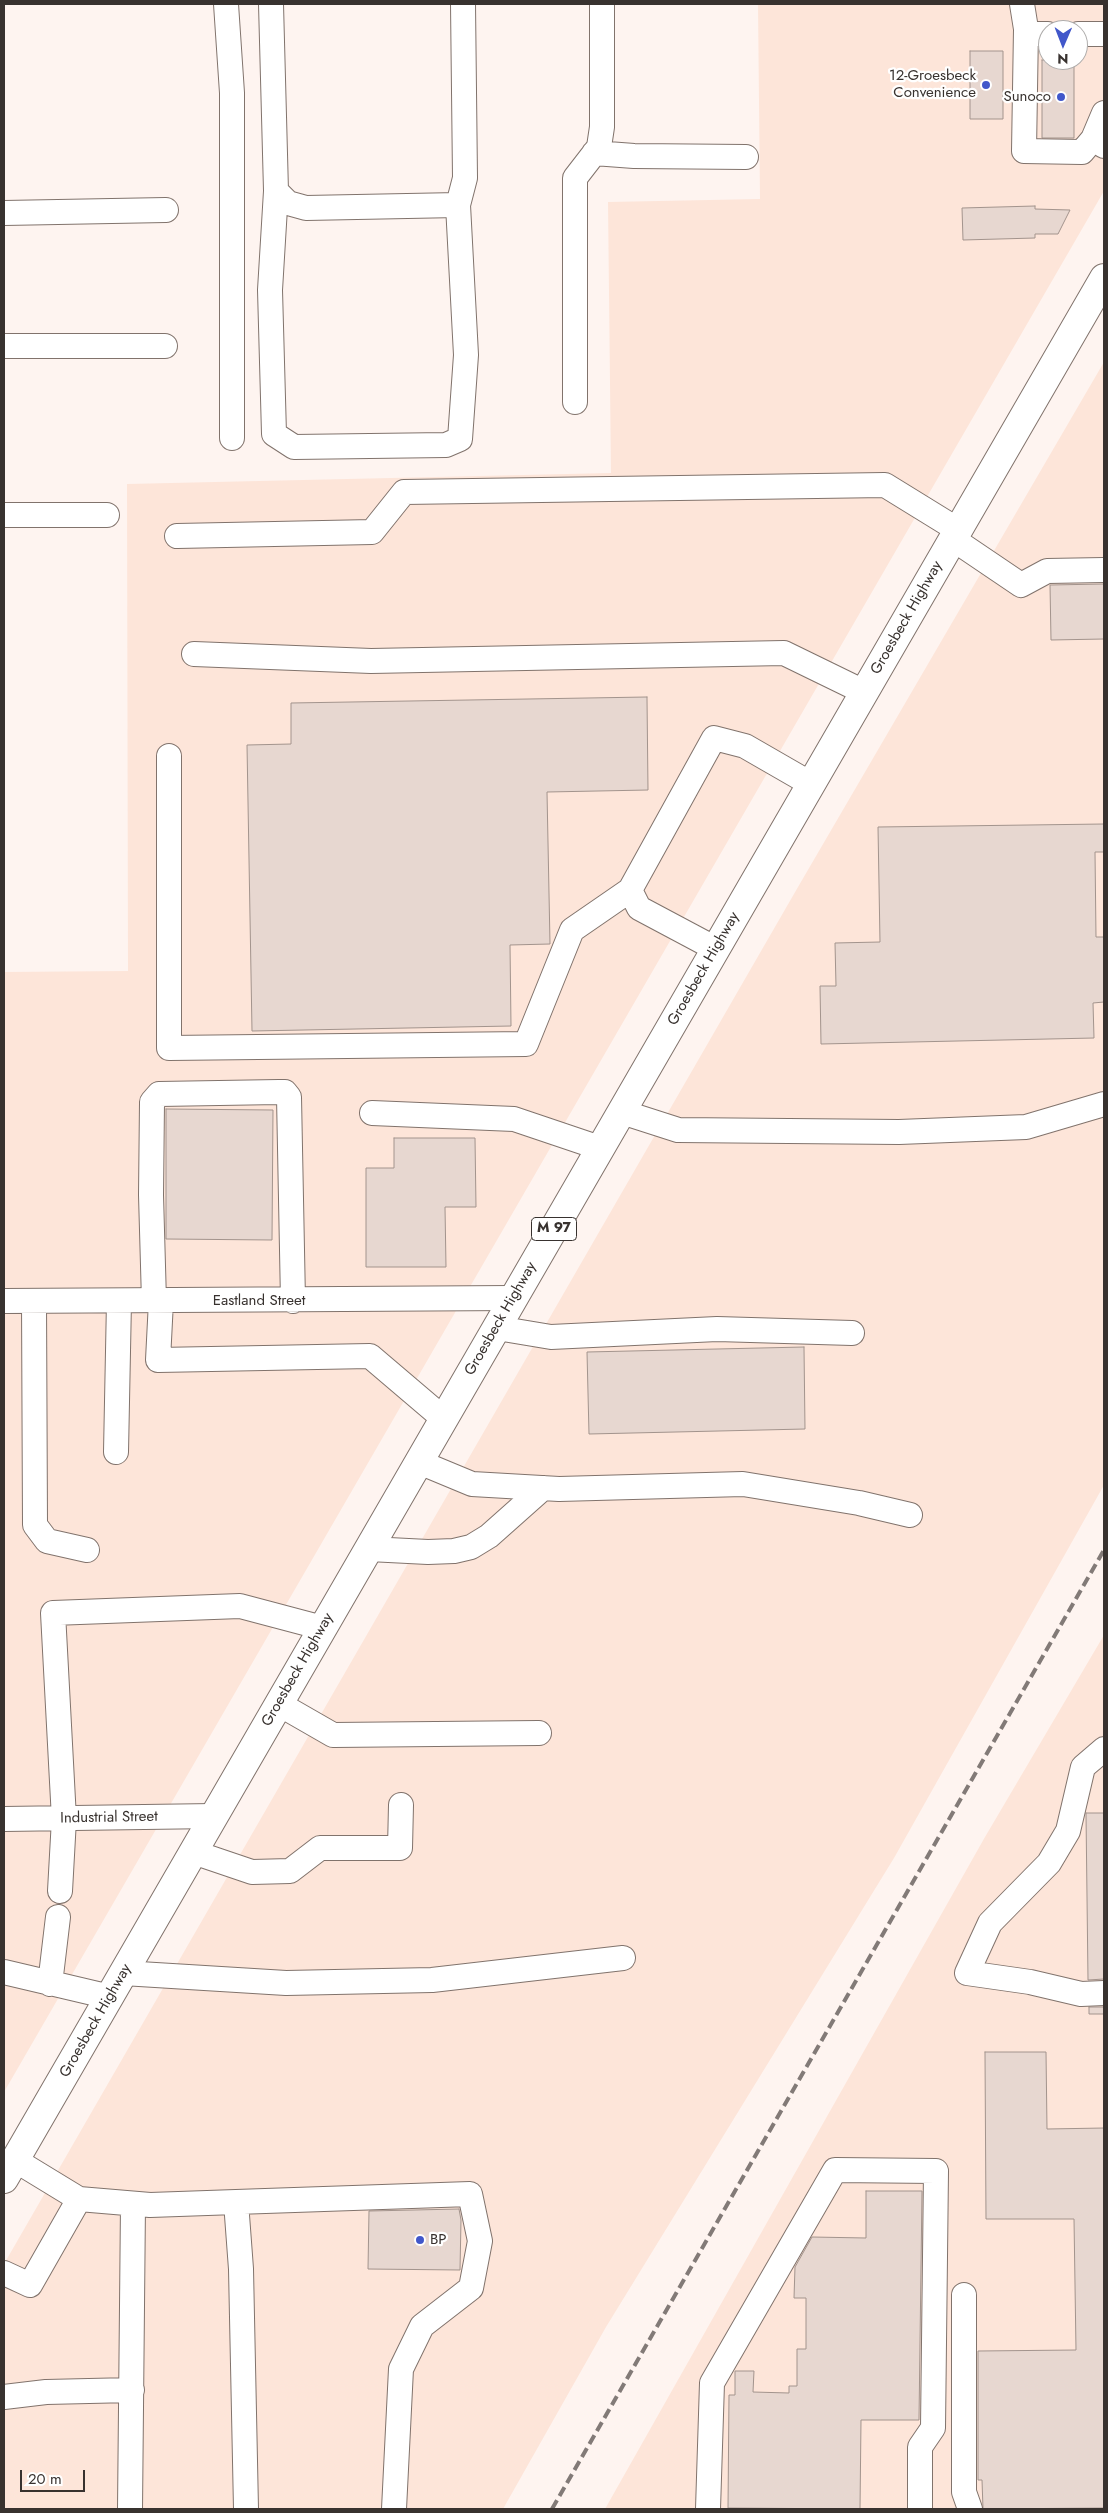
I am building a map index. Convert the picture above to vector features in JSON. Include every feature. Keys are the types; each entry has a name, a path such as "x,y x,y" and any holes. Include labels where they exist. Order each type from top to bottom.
{"main road":[{"name":"Groesbeck Highway","path":"9,2169 1104,278"}],"street":[{"path":"226,4 232,93 232,438"},
{"path":"271,4 276,191 270,290 274,434 294,448 446,445 460,439 466,355 458,205 465,178 463,4"},
{"path":"575,402 575,178 599,147 602,127 602,4"},
{"path":"1022,4 1037,34 1024,152 1082,152 1099,142 1104,113"},
{"path":"1088,34 1104,34"},
{"path":"594,153 634,156 746,157"},
{"path":"276,191 288,203 306,208 458,205"},
{"path":"4,213 166,210"},
{"path":"4,346 165,346"},
{"path":"177,536 372,532 404,492 885,485 956,535 1021,585 1047,571 1104,570"},
{"path":"4,515 107,515"},
{"path":"194,654 371,661 784,653 864,692"},
{"path":"168,756 169,1048 526,1044 572,930 630,890 714,738 745,746 812,784"},
{"path":"630,890 639,908 716,949"},
{"path":"294,1301 289,1097 285,1092 159,1094 152,1102 151,1195 158,1301 158,1360 370,1356 444,1419"},
{"path":"622,1112 678,1130 899,1132 1026,1127 1104,1104"},
{"path":"372,1113 514,1119 600,1148"},
{"name":"Eastland Street","path":"4,1301 294,1301 514,1298"},
{"path":"34,1301 35,1525 47,1541 87,1550"},
{"path":"116,1452 119,1301"},
{"path":"496,1328 551,1337 717,1329 852,1333"},
{"path":"419,1462 472,1484 543,1488 743,1484 859,1503 910,1515"},
{"path":"368,1549 454,1552 471,1548 490,1536 543,1488"},
{"path":"60,1891 64,1819 53,1613 240,1606 323,1628"},
{"path":"279,1704 333,1735 539,1733"},
{"path":"1104,1749 1083,1767 1068,1831 1049,1863 990,1923 967,1973 1030,1982 1081,1994 1104,1993"},
{"path":"193,1852 252,1872 290,1871 320,1848 400,1848 401,1804"},
{"name":"Industrial Street","path":"4,1819 214,1816"},
{"path":"50,1984 58,1917"},
{"path":"123,1973 286,1983 432,1980 623,1958"},
{"path":"4,1972 110,1997"},
{"path":"9,2169 79,2199 133,2204 470,2194 480,2241 471,2288 422,2326 401,2369 394,2509"},
{"path":"708,2509 712,2383 835,2170 936,2171 933,2428 920,2447 920,2509"},
{"path":"4,2273 30,2285 79,2199"},
{"path":"236,2202 240,2269 246,2509"},
{"path":"130,2509 133,2204"},
{"path":"964,2294 964,2492 970,2509"},
{"path":"4,2397 46,2392 132,2390"}],"shaded area":[{"path":"758,4 1104,4 1104,191 4,2092 4,972 128,971 127,484 611,473 608,202 760,199"},
{"path":"1104,362 1104,1485 894,1858 606,2327 503,2509 4,2509 4,2264 798,887"},
{"path":"1104,1635 1104,2509 605,2509 985,1837"}],"building":[{"path":"970,51 1003,51 1003,119 970,119"},
{"path":"1042,70 1074,70 1074,138 1042,138"},
{"path":"1035,206 1035,209 1070,210 1058,234 1035,234 1035,238 963,240 962,208"},
{"path":"1104,584 1104,639 1051,640 1050,585"},
{"path":"647,697 648,790 547,792 550,944 510,945 511,1026 252,1031 247,745 291,744 291,703"},
{"path":"1104,824 1104,852 1095,852 1096,937 1104,937 1104,1002 1093,1003 1094,1038 821,1044 820,986 836,986 835,943 880,942 878,827"},
{"path":"166,1109 273,1110 272,1240 166,1239"},
{"path":"394,1138 475,1138 476,1207 445,1207 446,1267 366,1267 366,1168 394,1168"},
{"path":"804,1347 805,1429 589,1434 587,1352"},
{"path":"1086,1813 1104,1813 1104,1979 1088,1980"},
{"path":"1089,2007 1104,2007 1104,2014 1089,2014"},
{"path":"985,2052 1046,2052 1047,2129 1104,2128 1104,2508 983,2509 982,2480 978,2480 978,2351 1076,2350 1074,2219 986,2219"},
{"path":"866,2191 922,2191 919,2420 861,2420 860,2509 728,2508 729,2395 735,2395 735,2371 754,2371 753,2392 789,2393 789,2386 797,2386 797,2349 806,2349 806,2298 794,2298 795,2267 812,2237 866,2238"},
{"path":"459,2209 461,2220 460,2270 368,2269 369,2211"}],"railway":[{"path":"552,2509 1104,1550"}],"place":[{"name":"12-Groesbeck Convenience","path":"986,85"},
{"name":"Sunoco","path":"1061,97"},
{"name":"BP","path":"420,2240"}]}
